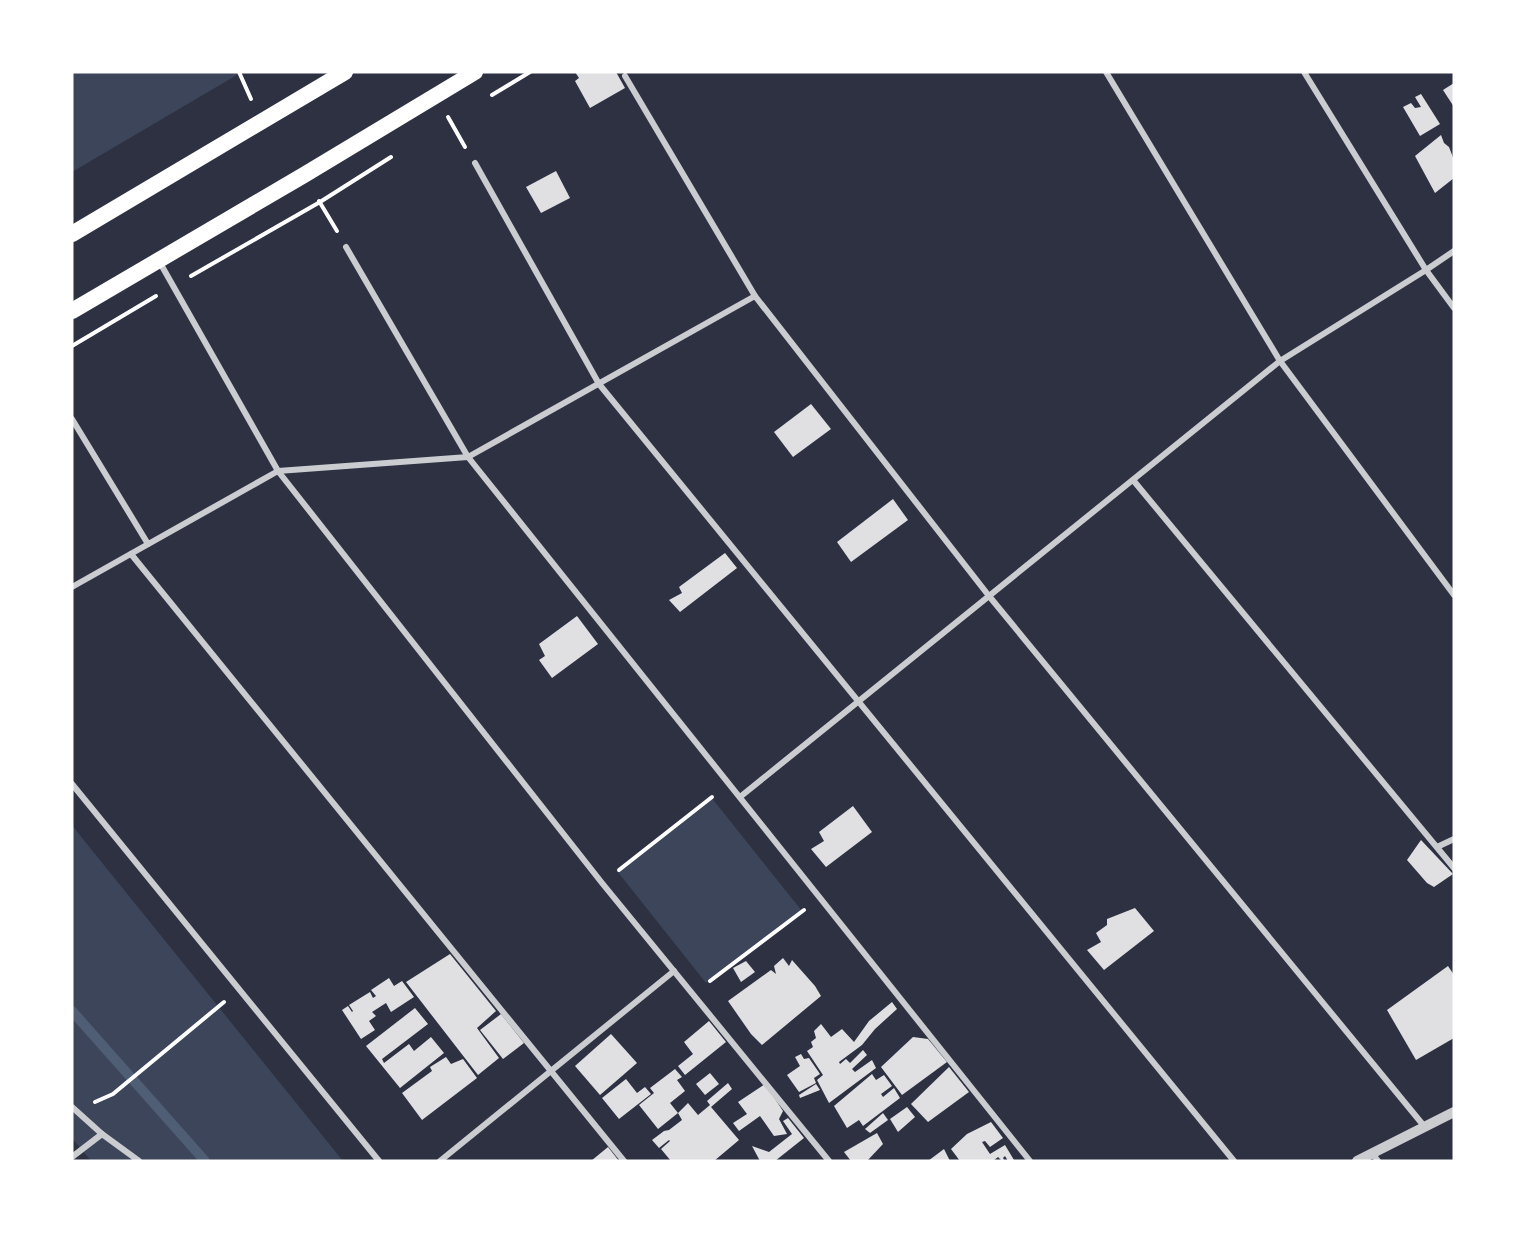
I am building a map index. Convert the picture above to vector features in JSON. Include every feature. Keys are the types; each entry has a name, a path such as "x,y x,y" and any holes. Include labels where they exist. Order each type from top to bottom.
{"highway":[{"path":"72,234 345,72"},
{"path":"72,311 475,72"}],"street":[{"path":"1106,72 1280,362 1454,595"},
{"path":"1304,72 1426,270 1454,308"},
{"path":"625,76 755,296 989,597 1424,1126"},
{"path":"475,164 599,384 1234,1161"},
{"path":"346,247 468,457 1030,1161"},
{"path":"740,798 1280,362 1454,251"},
{"path":"159,261 278,471 602,883 828,1161"},
{"path":"72,587 278,471 468,457 755,296"},
{"path":"72,419 148,544"},
{"path":"1133,480 1454,868"},
{"path":"130,554 624,1161"},
{"path":"72,784 379,1161"},
{"path":"1437,848 1454,839"},
{"path":"440,1161 674,971"},
{"path":"72,1107 102,1134 139,1161"},
{"path":"1357,1161 1375,1157 1424,1126 1454,1112"},
{"path":"72,1157 102,1134"}],"path":[{"path":"436,95 475,164"},
{"path":"72,346 320,202 363,174"},
{"path":"304,175 346,247"},
{"path":"602,883 729,783"},
{"path":"692,994 820,898"},
{"path":"113,1094 239,990"}],"shaded area":[{"path":"72,72 242,72 72,172"},
{"path":"711,797 802,911 706,983 617,871"},
{"path":"72,825 343,1161 91,1161 72,1138"}],"building":[{"path":"575,72 616,72 625,88 590,108 575,81 579,78"},
{"path":"1454,83 1454,107 1443,90"},
{"path":"1421,94 1440,124 1420,136 1403,107 1411,103 1415,108 1421,107 1415,97"},
{"path":"1441,135 1454,160 1454,178 1435,193 1415,156"},
{"path":"556,171 570,198 541,213 526,187"},
{"path":"811,404 831,429 793,457 774,432"},
{"path":"893,499 908,520 851,562 837,542"},
{"path":"725,553 737,568 680,612 669,600 682,593 679,587"},
{"path":"577,616 598,644 552,678 539,660 545,656 539,644"},
{"path":"853,806 872,832 826,867 811,849 824,841 819,832"},
{"path":"1421,840 1453,874 1434,887 1427,883 1407,860"},
{"path":"1135,908 1154,931 1104,970 1087,950 1101,942 1096,933 1107,925 1107,919"},
{"path":"450,954 496,1011 477,1028 499,1058 478,1075 406,982"},
{"path":"783,958 789,966 792,960 821,996 762,1045 751,1034 728,1001 771,970 776,974 774,966"},
{"path":"746,961 755,972 741,982 733,968"},
{"path":"1448,966 1454,975 1454,1038 1416,1060 1387,1010"},
{"path":"389,978 394,986 402,981 414,997 391,1012 386,1003 372,1012 376,1016 369,1021 375,1030 361,1039 342,1010 348,1006 352,1012 349,1005 370,992 373,998 376,996 371,990"},
{"path":"892,1002 897,1009 875,1029 862,1045 839,1062 840,1064 846,1059 850,1063 863,1050 867,1055 852,1069 855,1072 872,1060 876,1068 829,1103 817,1080 823,1075 807,1051 813,1047 811,1042 816,1038 814,1031 821,1024 831,1037 842,1029 854,1042 869,1021"},
{"path":"415,1008 428,1024 382,1059 384,1063 409,1044 414,1051 431,1037 444,1053 400,1088 366,1046"},
{"path":"501,1014 524,1043 503,1059 480,1030"},
{"path":"709,1021 726,1042 685,1075 678,1066 693,1054 684,1042"},
{"path":"611,1034 637,1063 600,1095 575,1066"},
{"path":"913,1037 928,1039 947,1062 902,1095 881,1067"},
{"path":"801,1054 804,1059 809,1058 820,1074 814,1078 816,1083 799,1092 787,1075 800,1066 795,1057"},
{"path":"446,1057 451,1064 463,1059 477,1078 422,1120 402,1093 432,1071 430,1067"},
{"path":"949,1067 969,1092 928,1122 911,1104"},
{"path":"675,1069 682,1077 677,1080 685,1091 670,1103 678,1113 658,1129 639,1105 654,1093 650,1088"},
{"path":"710,1073 719,1084 705,1095 696,1084"},
{"path":"872,1074 876,1080 884,1075 892,1086 881,1094 883,1097 894,1088 900,1098 863,1126 859,1120 847,1128 834,1106"},
{"path":"626,1079 637,1093 645,1087 651,1094 619,1119 602,1098"},
{"path":"728,1083 732,1089 711,1107 739,1140 714,1161 671,1161 661,1149 670,1141 659,1148 652,1140 682,1120 678,1113 688,1103 698,1115 710,1105 707,1101"},
{"path":"765,1084 783,1111 779,1119 787,1134 774,1136 760,1116 739,1131 733,1123 747,1114 738,1102"},
{"path":"816,1084 820,1090 800,1098 799,1095"},
{"path":"907,1107 915,1117 898,1132 890,1119"},
{"path":"883,1113 888,1120 870,1133 865,1129"},
{"path":"788,1118 804,1138 775,1161 760,1161 752,1146 769,1152 792,1134 783,1121"},
{"path":"991,1122 1003,1138 990,1147 985,1141 982,1142 990,1154 1005,1145 1014,1160 1008,1161 1005,1156 1002,1161 998,1157 993,1161 960,1161 951,1149 967,1134"},
{"path":"877,1133 883,1144 867,1161 851,1161 844,1152"},
{"path":"608,1147 619,1161 591,1161"},
{"path":"944,1149 950,1161 928,1161"}],"waterway":[{"path":"72,1011 205,1161"}]}
